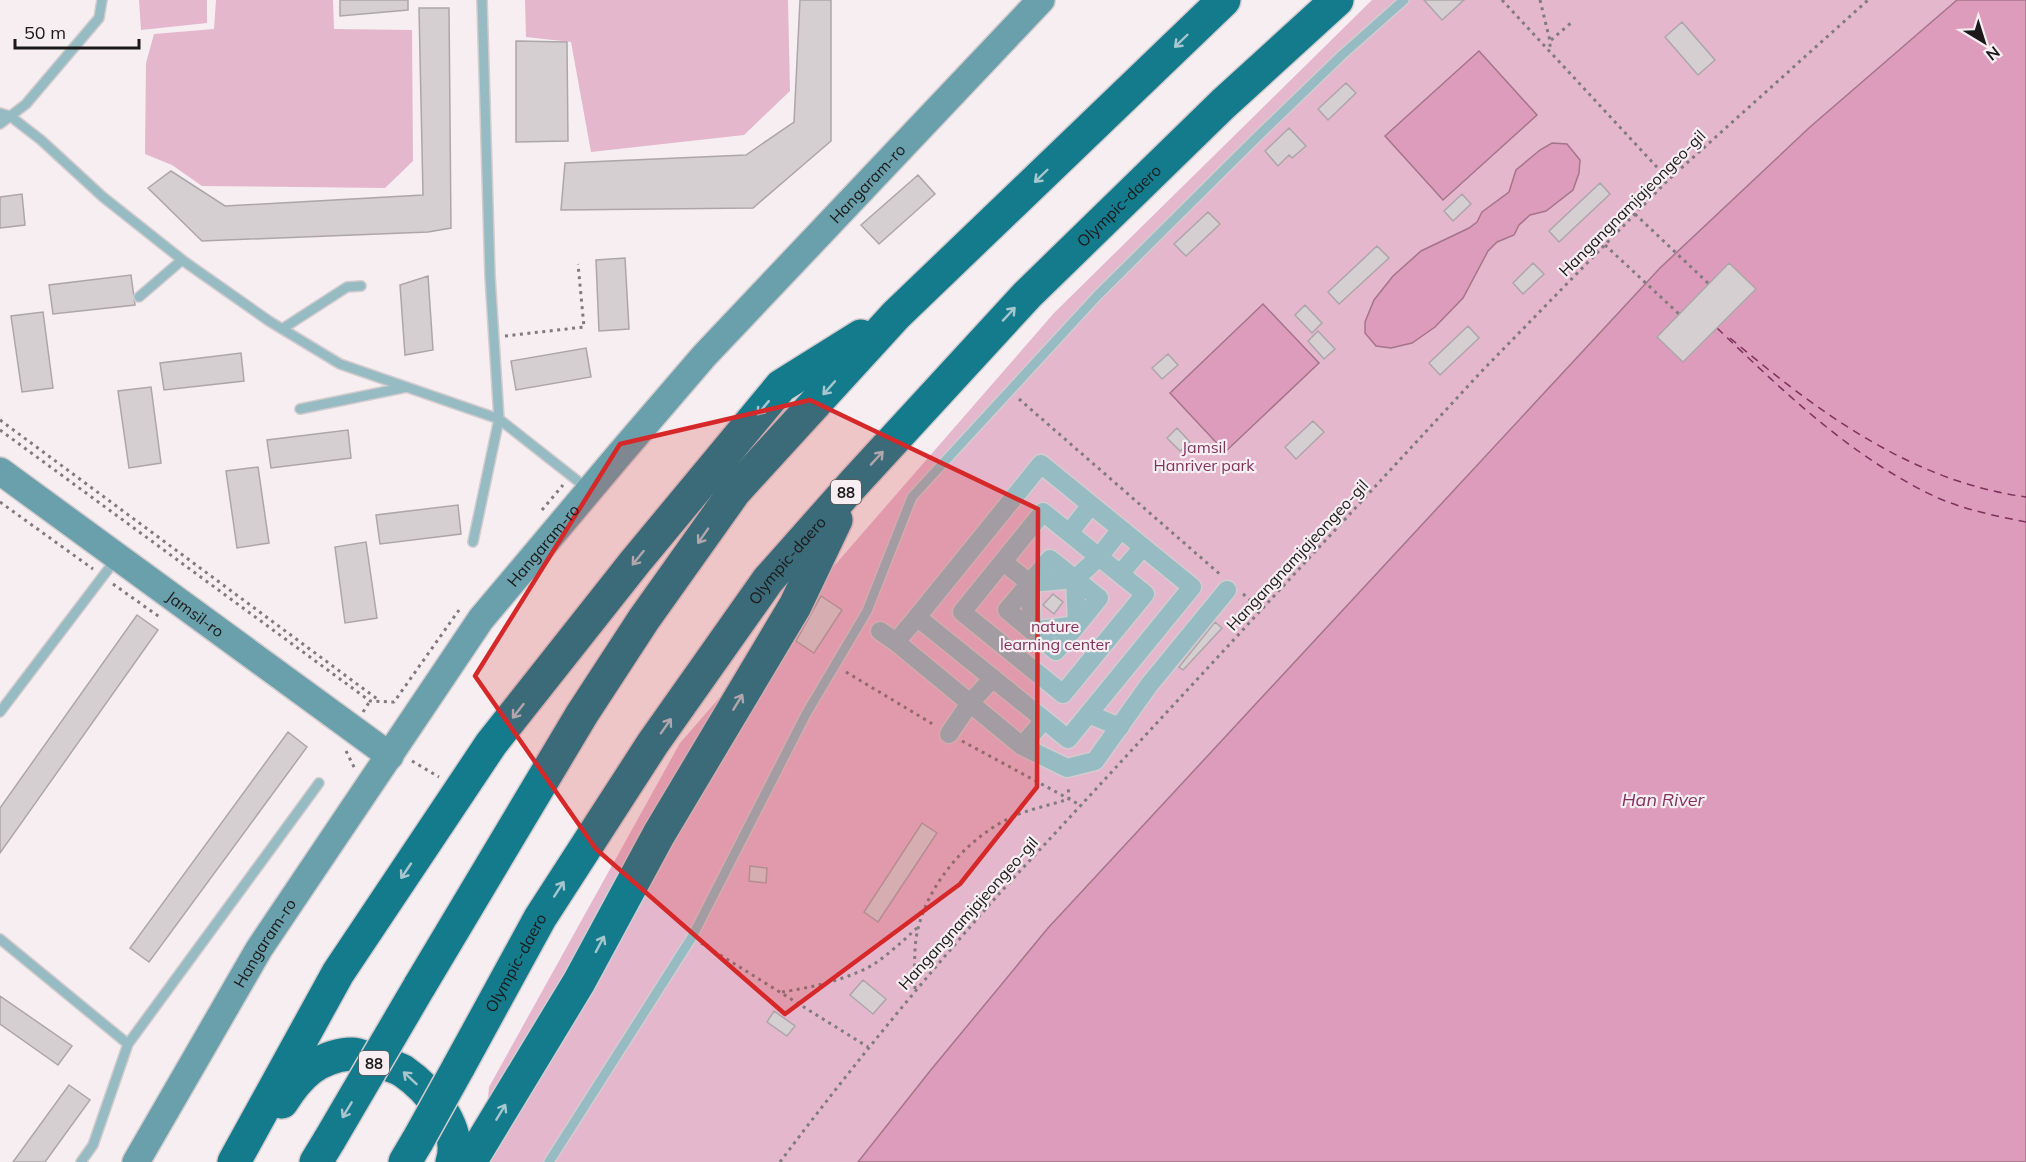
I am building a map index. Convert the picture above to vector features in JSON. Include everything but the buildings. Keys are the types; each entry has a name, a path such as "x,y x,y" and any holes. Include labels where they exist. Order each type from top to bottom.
{"highway":[{"name":"88","path":"323,1150 582,714 644,619 735,491 896,315 1224,0"},
{"name":"Olympic-daero","path":"411,1151 540,918 653,743 768,580 1027,295 1223,105 1337,0"},
{"path":"234,1162 338,973 491,744 635,561 781,386 896,315"},
{"path":"470,1162 579,982 659,834 795,606 855,482"},
{"path":"241,1162 295,1081 322,1060 353,1053 402,1070 441,1107 453,1136 452,1162"}],"street":[{"name":"Hangaram-ro","path":"136,1162 259,949 481,619 704,356 1041,0"},
{"path":"896,642 1041,464 1192,587 1068,739 917,617"},
{"name":"Jamsil-ro","path":"0,471 390,756"},
{"path":"1069,532 1091,505"},
{"path":"1043,512 1145,594 1063,694 962,612 1023,536 1043,512"},
{"path":"998,517 1023,536"},
{"path":"1003,562 1030,583 1075,579 1099,557 1121,529"},
{"path":"1120,574 1143,547"},
{"path":"957,567 982,587"},
{"path":"1075,579 1077,625 1102,646"},
{"path":"1030,583 1032,631"},
{"path":"880,631 1022,746 1067,768 1095,761 1149,685 1229,585"},
{"path":"1170,614 1192,632"},
{"path":"1125,618 1150,639"},
{"path":"1012,653 1032,631 1077,625"},
{"path":"968,658 988,633"},
{"path":"1127,666 1149,685"},
{"path":"1084,668 1109,690"},
{"path":"1018,699 1039,675"},
{"path":"949,734 970,703 993,678"},
{"path":"1089,714 1120,727"},
{"path":"1022,746 1044,720"}],"lane":[{"path":"0,124 26,104 99,18 102,0"},
{"path":"473,542 499,419 490,276 482,0"},
{"path":"549,1162 692,937 806,714 867,611 912,496 1097,296 1342,55 1404,0"},
{"path":"0,113 10,116 41,140 103,197 182,260 282,329 340,364 499,419 589,490"},
{"path":"139,297 182,260"},
{"path":"282,329 347,287 361,286"},
{"path":"300,409 409,386"},
{"path":"0,712 117,557"},
{"path":"81,1162 93,1145 128,1044 319,783"},
{"path":"0,939 128,1044"}],"path":[{"path":"1502,0 1668,180"},
{"path":"1540,0 1550,41 1550,51"},
{"name":"Hangangnamjajeongeo-gil","path":"780,1162 915,989 998,895 1480,373 1668,180 1868,0"},
{"path":"1550,41 1572,22"},
{"path":"1635,214 1709,284"},
{"path":"1605,245 1679,314"},
{"path":"494,337 584,327 578,264"},
{"path":"1010,391 1229,585 1262,610"},
{"path":"0,420 381,701"},
{"path":"0,430 370,701 394,702 403,690"},
{"path":"343,745 356,770"},
{"path":"417,754 411,762 443,779"},
{"path":"915,989 918,927 924,908 937,885 973,842 1012,817 1069,799 1067,768"},
{"path":"781,993 814,986 874,964 918,927"},
{"path":"692,937 868,1047"}],"highlighted area":[{"path":"810,400 1038,509 1037,787 960,884 785,1014 596,849 475,676 620,444"}],"green space":[{"path":"139,0 207,0 207,23 141,30"},
{"path":"216,0 333,0 334,29 412,30 413,161 385,188 202,186 172,165 145,154 146,63 154,34 214,29"},
{"path":"525,0 788,0 790,91 744,135 591,152 571,42 526,37"},
{"name":"Jamsil Hanriver park","path":"1372,0 1958,0 1810,127 1660,268 1048,928 858,1162 480,1162 483,1156 489,1087 680,743 1054,313"}],"water":[{"name":"Han River","path":"1957,0 2026,0 2026,1162 858,1162 1048,928 1660,268 1810,127"},
{"path":"1479,51 1537,115 1443,200 1385,136"},
{"path":"1552,143 1567,144 1580,160 1579,173 1573,190 1546,211 1530,215 1519,225 1514,235 1497,242 1488,251 1463,298 1435,327 1412,343 1391,348 1376,346 1365,333 1365,322 1374,300 1393,276 1421,251 1477,222 1482,212 1509,192 1516,170"},
{"path":"1263,304 1319,363 1225,452 1170,393"}],"ferry route":[{"path":"1717,328 1794,400 1848,444 1877,464 1938,498 1981,512 2026,522"},
{"path":"1730,338 1831,416 1904,459 1943,476 1984,489 2026,497"}],"park label":[{"name":"nature learning center","path":"1055,635"}]}
